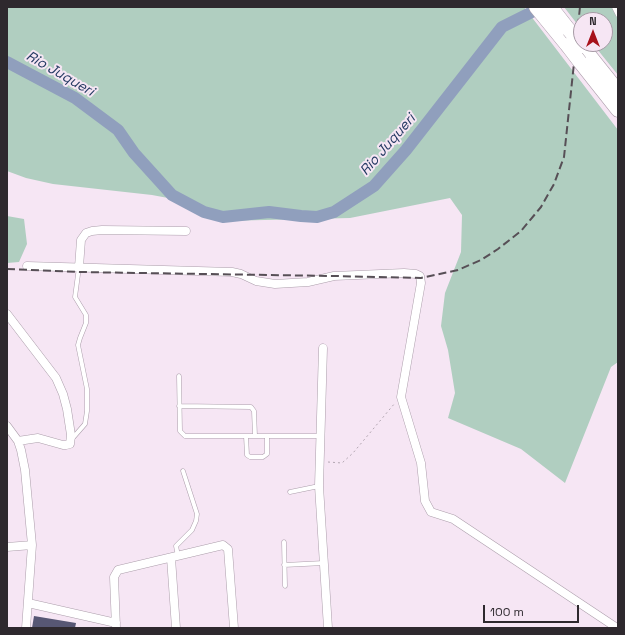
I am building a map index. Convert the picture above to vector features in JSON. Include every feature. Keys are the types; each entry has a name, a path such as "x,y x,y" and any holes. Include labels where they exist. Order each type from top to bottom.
{"highway":[{"path":"536,7 554,16 569,30 618,91"},
{"path":"554,16 566,45 618,110"}],"street":[{"path":"79,267 81,240 86,233 102,230 186,231"},
{"path":"27,266 232,272 241,274 256,281 279,284 308,282 334,276 416,274 420,276 422,283 400,396 421,463 425,501 431,512 453,519 617,628"},
{"path":"7,314 56,378 63,394 67,409 71,440 70,444 63,445 38,438 18,441"},
{"path":"323,348 319,486 328,628"},
{"path":"7,426 18,441 25,470 32,544 26,628"},
{"path":"7,548 32,544"},
{"path":"28,603 116,625 114,577 118,570 223,545 228,549 234,628"},
{"path":"175,557 176,628"}],"lane":[{"path":"614,7 618,15"},
{"path":"71,440 85,424 87,410 87,389 78,346 86,323 86,315 75,296 79,267"},
{"path":"179,376 180,431 185,436 320,436"},
{"path":"179,406 251,407 254,412 255,436"},
{"path":"246,436 247,455 250,457 263,457 267,454 267,436"},
{"path":"175,557 176,546 192,530 196,522 197,514 182,471"},
{"path":"290,492 319,486"},
{"path":"284,542 284,586"},
{"path":"284,565 324,563"}],"path":[{"path":"320,462 342,463 353,453 400,396"}],"green space":[{"path":"7,7 524,7 618,130 618,362 611,367 565,483 521,449 448,418 455,393 448,350 441,326 445,293 461,252 462,215 450,198 350,218 222,221 168,198 53,184 26,178 7,171"},
{"path":"564,7 618,7 618,75 599,52 613,52 613,12 573,12 573,19"},
{"path":"7,216 24,219 27,244 19,262 7,263"}],"building":[{"path":"34,616 76,623 75,628 32,628"}],"waterway":[{"name":"Rio Juqueri","path":"7,62 75,98 118,130 134,153 172,195 204,212 223,217 269,212 317,217 334,212 374,186 406,150 502,27 542,7"}],"railway":[{"path":"7,269 79,272 421,278 458,270 481,260 521,231 541,207 554,184 564,157 580,7"}]}
